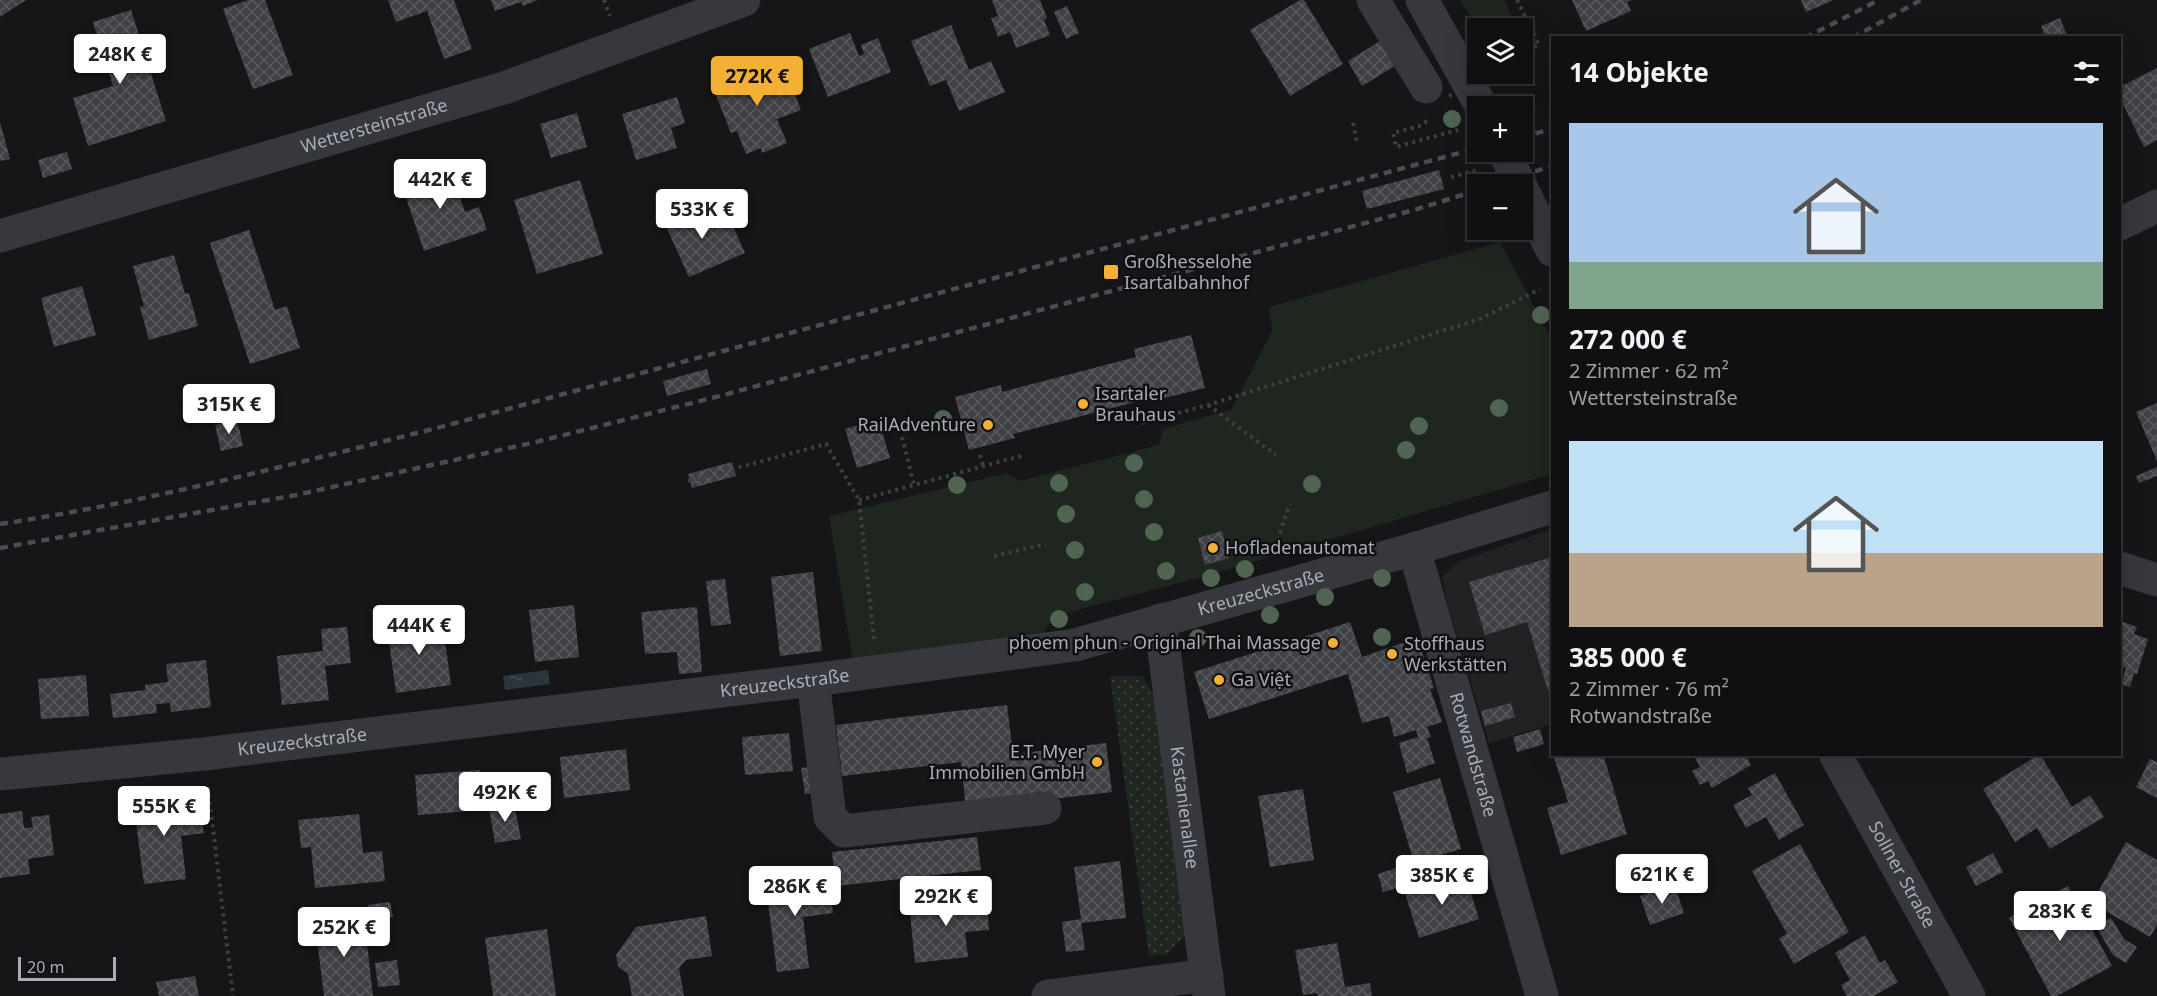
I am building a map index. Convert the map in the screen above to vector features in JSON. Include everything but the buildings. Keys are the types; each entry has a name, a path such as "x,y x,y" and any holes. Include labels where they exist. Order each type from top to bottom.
{"street":[{"name":"Wettersteinstraße","path":"0,236 504,88 744,0"},
{"path":"1373,0 1438,92"},
{"path":"1422,0 1475,96"},
{"path":"1494,162 1508,174"},
{"path":"2121,224 2157,206"},
{"path":"1533,211 1551,248"},
{"name":"Kreuzeckstraße","path":"0,774 204,754 878,672 1075,645 1414,549 1551,507"},
{"name":"Rotwandstraße","path":"1414,549 1542,996"},
{"path":"2121,568 2157,580"},
{"name":"Kastanienallee","path":"1160,620 1208,985"},
{"path":"813,680 830,817 844,831 1045,808"},
{"name":"Sollner Straße","path":"1836,756 1969,996"},
{"path":"1048,996 1208,985"}],"path":[{"path":"1517,0 1526,18"},
{"path":"1533,33 1539,45 1533,49"},
{"path":"1438,92 1467,82"},
{"path":"1353,123 1357,142"},
{"path":"1399,131 1393,133 1396,147 1450,132"},
{"path":"1451,177 1487,162"},
{"path":"1142,423 1208,405 1480,319 1540,290"},
{"path":"1208,405 1276,455"},
{"path":"902,437 914,485"},
{"path":"688,481 826,444 859,500 878,672"},
{"path":"980,455 983,466"},
{"path":"859,500 1021,456"},
{"path":"1269,562 1290,504"},
{"path":"994,556 1046,544"},
{"path":"204,754 233,996"}],"shaded area":[{"path":"1460,0 1505,0 1511,16 1507,18 1472,18"},
{"path":"1500,242 1551,339 1551,474 1216,573 1055,616 1039,639 853,662 829,516 1007,473 1019,481 1159,445 1163,429 1232,409 1272,331 1269,307"},
{"path":"1551,529 1551,724 1489,743 1447,602 1442,577 1459,561"},
{"path":"1110,676 1142,676 1154,695 1186,935 1167,954 1149,956"}],"water":[{"path":"548,670 550,684 505,690 503,676"}],"railway":[{"path":"1809,36 1879,0"},
{"path":"1856,36 1921,0"},
{"path":"1533,134 1551,129"},
{"path":"0,524 165,493 437,428 1467,151"},
{"path":"1527,174 1551,166"},
{"path":"0,548 296,495 536,442 712,398 1414,210 1467,193"}],"place":[{"name":"Großhesselohe Isartalbahnhof","path":"1111,272"},
{"name":"Isartaler Brauhaus","path":"1083,404"},
{"name":"RailAdventure","path":"988,425"},
{"name":"Hofladenautomat","path":"1213,548"},
{"name":"phoem phun - Original Thai Massage","path":"1333,643"},
{"name":"Stoffhaus Werkstätten","path":"1392,654"},
{"name":"Ga Việt","path":"1219,680"},
{"name":"E.T. Myer Immobilien GmbH","path":"1097,762"}]}
